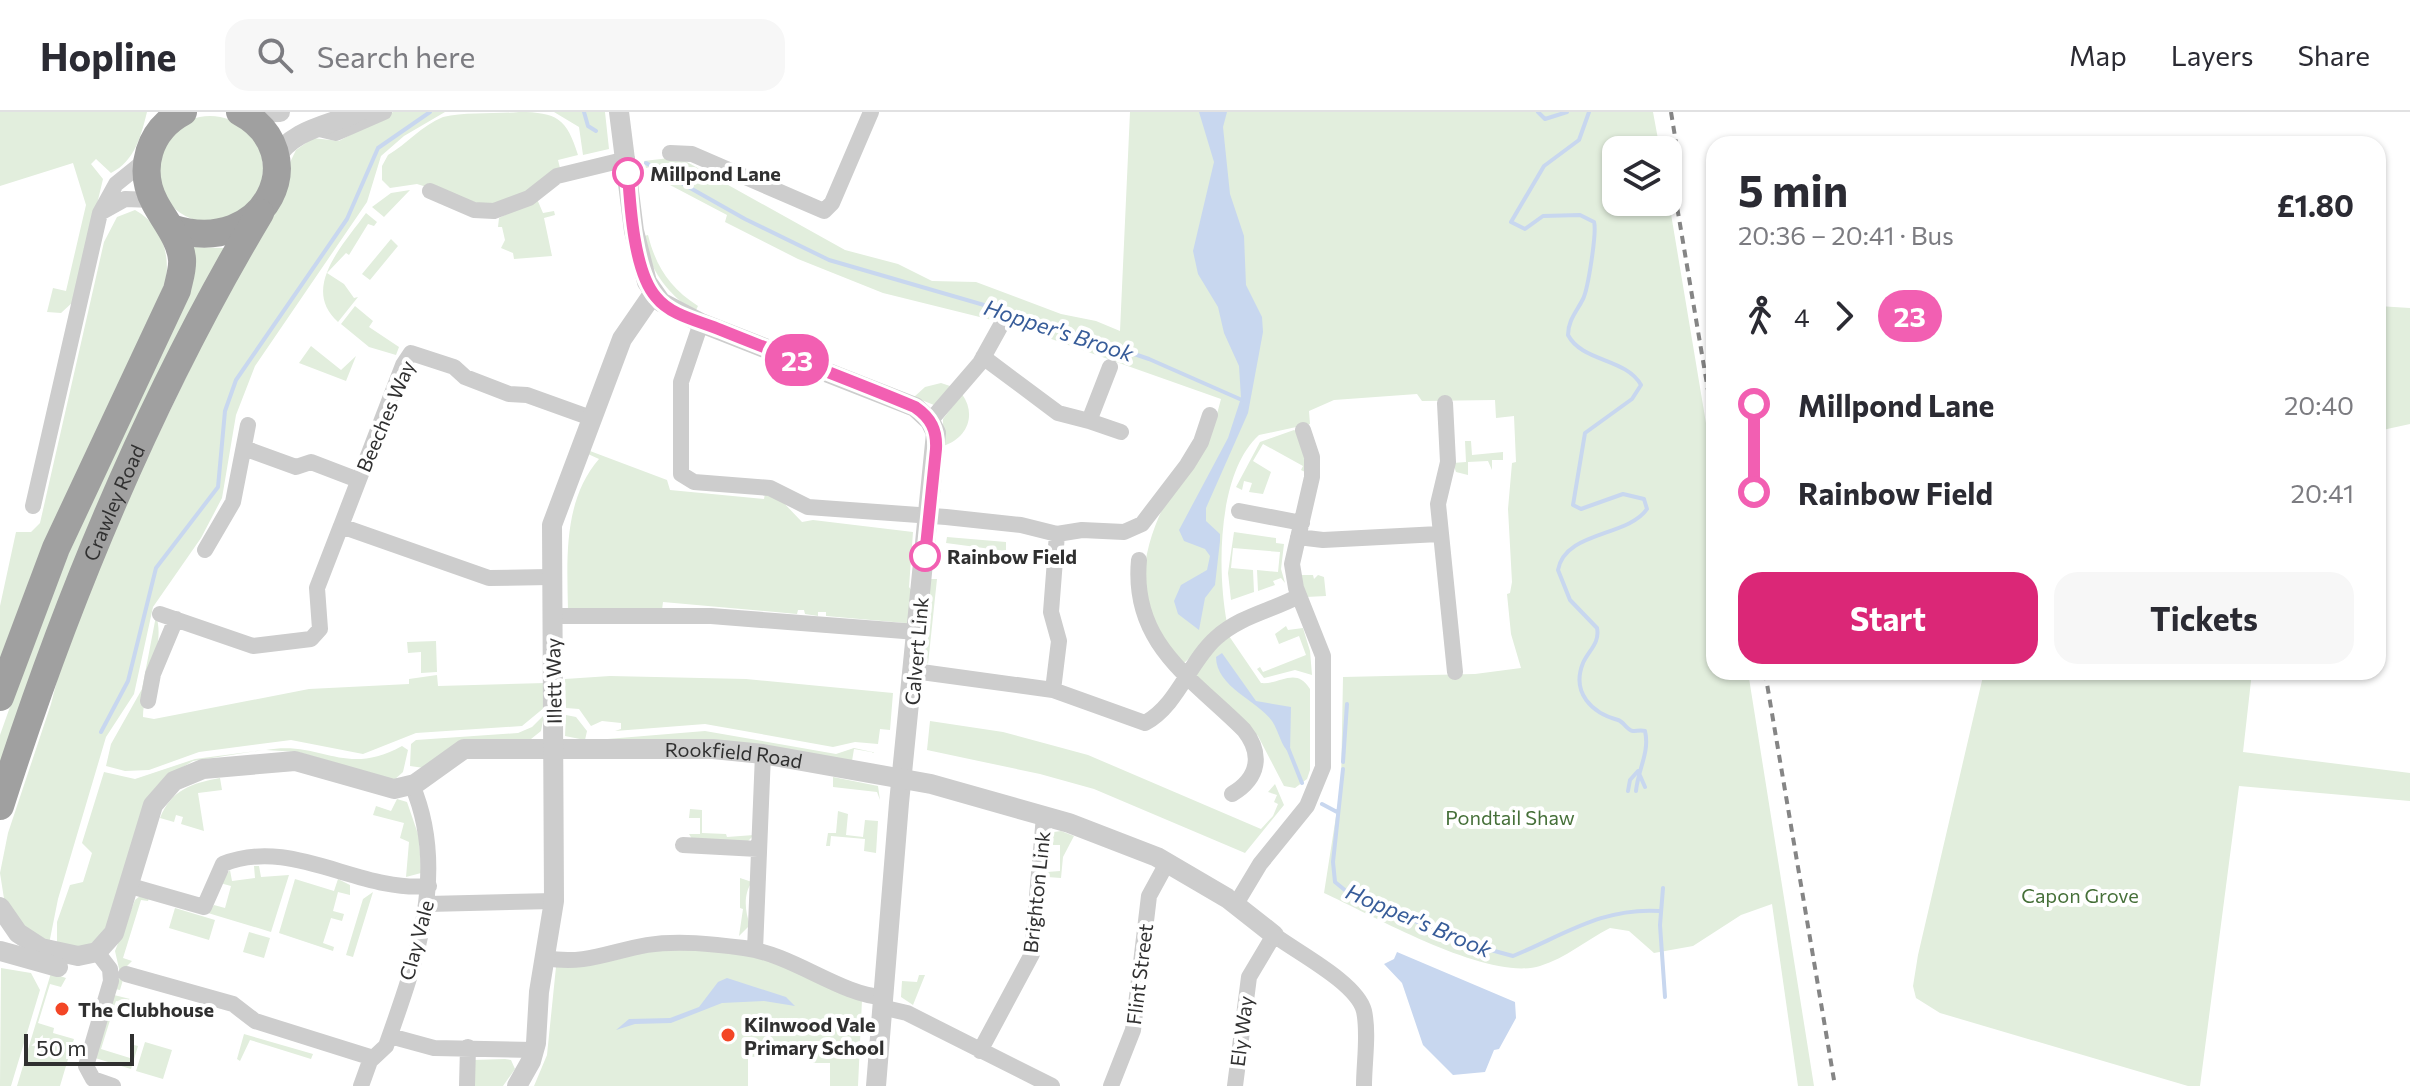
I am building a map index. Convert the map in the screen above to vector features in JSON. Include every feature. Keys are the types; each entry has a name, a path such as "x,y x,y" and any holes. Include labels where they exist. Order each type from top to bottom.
{"highway":[{"path":"153,200 147,180 156,112"},
{"path":"149,153 159,130 183,112"},
{"path":"242,113 264,133 275,160"},
{"name":"Crawley Road","path":"0,806 42,684 119,494 227,268 270,197 275,160"},
{"name":"Crawley Road","path":"0,697 56,548 177,290 182,259 171,228 153,200"},
{"path":"171,228 204,236 224,233 244,226 260,213"}],"street":[{"path":"242,113 280,112"},
{"path":"275,160 285,144 315,128 359,112"},
{"path":"315,128 331,134 344,132 384,112"},
{"path":"619,112 634,231 653,294 667,307 915,407 930,421 983,357 1000,327"},
{"path":"670,153 692,154 824,211 832,203 871,112"},
{"path":"33,506 100,213 116,184 149,153"},
{"path":"430,191 474,210 494,211 529,198 557,176 627,159"},
{"path":"100,213 125,199 153,200"},
{"name":"Illett Way","path":"517,1086 534,1050 554,901 552,748 556,692 550,577 553,520 625,333 653,294"},
{"path":"701,323 681,382 678,465 685,479 770,488 808,507 1021,525 1057,534 1082,530 1124,532 1142,524 1187,465 1201,442 1210,415"},
{"name":"Beeches Way","path":"148,701 168,617 253,646 314,637 320,624 318,584 403,365 411,353 454,367 465,377 509,394 527,395 591,418"},
{"path":"983,357 1058,413 1121,432"},
{"path":"1089,421 1110,367"},
{"path":"1445,403 1448,462 1438,499 1439,534 1455,672"},
{"name":"Calvert Link","path":"876,1086 881,1002 937,440 930,421"},
{"path":"205,550 230,511 248,425"},
{"path":"1236,904 1260,864 1307,806 1323,767 1323,656 1299,596 1292,564 1313,470 1303,430"},
{"path":"244,448 296,467 309,461 358,480"},
{"path":"1239,511 1323,540 1439,534"},
{"path":"341,526 489,578 550,577"},
{"path":"1053,690 1059,641 1051,612 1057,534"},
{"path":"1139,560 1139,595 1147,624 1163,652 1244,730 1255,746 1258,759 1254,770 1232,794"},
{"path":"914,671 1053,690 1145,723 1160,712 1207,647 1232,624 1299,596"},
{"path":"552,616 711,616 917,632"},
{"name":"Rookfield Road","path":"412,785 464,749 713,749 763,754 903,779 971,793 1044,816 1140,849 1167,863 1236,904 1274,935 1341,981 1360,1001 1364,1018 1364,1086"},
{"path":"755,950 763,754"},
{"path":"0,951 62,967 80,965 94,954 114,933 153,805 174,781 192,772 284,760 387,789 412,785"},
{"name":"Clay Vale","path":"361,1086 373,1058 384,1050 390,1036 428,904 425,825 412,785"},
{"name":"Brighton Link","path":"980,1051 1032,954 1044,816"},
{"path":"683,845 758,849"},
{"path":"127,885 204,907 223,864 282,856 387,886 429,886"},
{"name":"Flint Street","path":"1111,1086 1133,1030 1149,896 1167,863"},
{"path":"428,904 554,901"},
{"path":"0,907 14,929 35,945 61,954 94,954 110,969 111,978 86,1061 84,1081 113,1086"},
{"name":"Ely Way","path":"1235,1086 1249,977 1274,935"},
{"path":"545,958 577,963 658,944 755,950 802,965 1052,1086"},
{"path":"126,974 233,1004 255,1021 373,1058"},
{"path":"390,1036 430,1047 534,1050"},
{"path":"467,1086 468,1047"}],"green space":[{"path":"0,112 147,112 139,139 126,162 111,173 96,159 91,164 103,179 74,301 61,313 47,312 53,288 66,291 86,205 73,163 0,186"},
{"path":"393,112 445,112 404,136 381,156 367,202 255,366 236,415 222,498 201,538 153,607 134,694 106,737 58,899 49,944 35,939 5,905 0,873 8,833 51,704 68,638 104,547 296,150 313,138 339,141"},
{"path":"519,112 543,114 559,120 569,133 578,155 558,160 560,168 533,189 487,206 417,184 390,188 382,180 382,166 388,155 443,117"},
{"path":"554,112 605,112 609,149 583,155 579,127"},
{"name":"Pondtail Shaw","path":"1130,112 1653,112 1657,136 1602,136 1602,216 1671,216 1706,423 1706,680 1749,680 1814,1086 1798,1086 1772,904 1741,915 1693,946 1654,953 1629,931 1610,928 1549,963 1518,968 1492,965 1462,956 1324,893 1341,784 1343,677 1475,674 1521,668 1511,634 1507,594 1512,582 1508,509 1512,463 1516,462 1514,416 1496,418 1495,400 1422,401 1417,394 1334,400 1309,411 1310,424 1259,435 1245,452 1228,497 1222,551 1227,623 1183,664 1150,619 1144,586 1146,559 1163,508 1217,414 1221,399 1012,325 883,293 798,259 725,222 727,215 670,185 656,166 646,168 644,161 678,157 845,250 898,264 932,281 976,282 1061,314 1096,321 1120,331"},
{"path":"210,116 230,120 247,132 259,149 263,169 259,189 247,206 230,218 210,222 190,218 173,206 161,189 157,169 161,149 173,132 190,120"},
{"path":"410,190 384,217 372,207 391,193"},
{"path":"537,199 543,213 554,211 555,215 544,218 552,256 514,259 513,253 501,248 505,240 502,227 498,227 499,218"},
{"path":"135,210 151,223 162,240 166,280 0,675 0,606 16,532 31,532 40,523 104,242 117,217"},
{"path":"366,213 377,222 374,226 368,224 349,255 346,253 327,273 337,252"},
{"path":"648,235 660,267 672,284 698,306 695,312 675,297 655,270 641,237"},
{"path":"391,239 398,246 370,280 362,274"},
{"path":"190,247 224,248 184,336 0,785 0,735 28,656"},
{"path":"327,273 344,284 354,298 358,297 338,322 327,309 323,295"},
{"path":"355,306 373,321 369,327 399,347 396,355 369,347 341,324"},
{"path":"2386,306 2410,308 2410,424 2386,429"},
{"path":"311,346 341,370 356,356 346,381 299,363"},
{"path":"941,383 953,387 934,405 914,397 925,387"},
{"path":"962,394 969,410 967,425 958,438 943,446 943,419"},
{"path":"1294,430 1300,433 1306,452 1305,472 1301,470 1303,466 1263,444 1253,461 1271,472 1263,494 1249,492 1252,483 1244,481 1242,490 1236,487 1260,442"},
{"path":"1465,441 1471,441 1472,455 1503,452 1503,460 1492,460 1492,470 1488,461 1468,462 1468,475 1456,472 1453,463 1466,462"},
{"path":"590,451 667,480 670,490 764,499 765,493 781,500 802,522 813,520 913,532 909,587 915,602 911,618 905,627 905,623 826,616 826,612 818,612 818,616 805,614 804,610 798,610 797,614 663,602 662,610 568,610 568,550 573,512 587,475 599,459 588,454"},
{"path":"1234,532 1276,538 1276,543 1284,544 1281,569 1285,583 1281,578 1273,581 1275,585 1258,591 1257,570 1278,572 1280,552 1233,548 1231,568 1253,570 1254,592 1231,600 1228,573"},
{"path":"947,537 1006,542 1006,551 946,543"},
{"path":"1300,575 1313,575 1314,579 1318,575 1324,577 1326,596 1306,597"},
{"path":"929,579 937,579 928,664 922,654"},
{"path":"156,616 157,651 143,717 154,719 309,689 409,684 409,679 437,675 438,686 545,683 545,707 522,726 416,733 363,754 291,740 199,752 149,770 125,771 106,766 111,744 142,689"},
{"path":"1286,626 1288,630 1303,628 1310,651 1312,675 1295,670 1264,678 1257,669 1260,667 1263,672 1306,655 1299,636 1279,644 1275,634"},
{"path":"1229,636 1261,683 1293,678 1305,682 1310,689 1310,770 1307,779 1295,788 1284,786 1258,736 1196,676 1203,661"},
{"path":"436,641 437,672 421,673 421,652 408,653 407,642"},
{"path":"610,676 746,679 893,693 890,730 880,729 878,744 855,742 833,747 705,724 615,731 621,729 621,723 602,721 591,726 579,709 566,708 565,679"},
{"name":"Capon Grove","path":"1982,680 2251,680 2243,752 2410,773 2410,801 2239,786 2200,1086 2188,1086 1940,1013 1916,998 1913,986"},
{"path":"544,715 541,731 531,739 460,742 424,768 410,766 411,744 416,740 518,733 532,727"},
{"path":"566,715 576,717 587,731 585,740 565,736"},
{"path":"930,721 1003,732 1088,755 1261,829 1273,816 1278,804 1274,802 1277,795 1268,792 1275,784 1284,805 1245,853 1094,789 927,750"},
{"path":"705,731 836,754 854,748 877,753 854,749 852,761 740,742 595,740"},
{"path":"402,746 408,750 403,772 394,780 298,752 266,750 286,748 364,759"},
{"path":"263,750 193,761 166,777 105,934 83,949 57,948 57,922 70,885 83,882 92,853 82,843 104,772 135,779 195,759"},
{"path":"833,777 878,786 880,800 877,792 833,787"},
{"path":"220,778 222,790 198,793 204,831 181,824 183,817 176,815 174,822 160,818 176,794 200,782"},
{"path":"397,799 407,802 419,837 421,873 406,877 409,842 400,838 404,823 373,815 376,806 391,811"},
{"path":"690,809 702,810 702,833 726,834 727,837 754,835 748,841 692,839 689,834 700,834 700,818 689,818"},
{"path":"838,811 848,814 846,835 863,837 865,820 878,821 876,853 864,851 865,839 831,836 830,846 826,846 828,833 836,833"},
{"path":"1054,832 1074,836 1063,857 1061,878 1047,877 1047,872 1060,871 1060,845 1051,845"},
{"path":"254,866 259,866 261,877 289,875 271,932 208,913 214,905 225,908 231,886 220,883 230,870 232,881 255,878"},
{"path":"740,878 752,882 746,903 750,925 739,936 743,909 740,908"},
{"path":"295,879 334,891 338,879 350,885 350,895 338,892 333,911 344,914 342,921 331,918 323,943 334,947 333,951 279,933"},
{"path":"373,892 353,957 346,955 363,899"},
{"path":"140,896 149,898 148,901 141,900 123,958 132,961 127,966 120,990 115,989 120,973 115,951 135,900"},
{"path":"175,908 215,920 209,940 169,928"},
{"path":"249,932 270,938 264,958 243,952"},
{"name":"Kilnwood Vale Primary School","path":"706,949 767,958 862,1000 858,1086 830,1086 830,1063 813,1063 807,1055 748,1057 748,1086 534,1086 547,1055 556,967 649,951"},
{"path":"1,968 31,973 40,990 11,1086 0,1086"},
{"path":"51,973 66,978 61,987 50,984 38,1023 54,1028 53,1033 74,1039 60,1086 17,1086"},
{"path":"919,975 925,975 913,1005 901,997 902,981 917,982"},
{"path":"114,995 130,999 129,1004 116,1001 101,1049 130,1058 134,1045 138,1046 131,1069 95,1058"},
{"path":"244,1034 313,1054 311,1059 250,1040 240,1061 237,1059"},
{"path":"145,1042 172,1050 163,1079 136,1071"},
{"path":"473,1060 511,1060 515,1069 503,1086 472,1086"}],"water":[{"path":"1199,112 1227,112 1223,127 1230,194 1244,236 1246,285 1262,317 1263,332 1248,413 1206,508 1206,521 1220,534 1220,541 1215,585 1205,598 1199,630 1178,614 1174,601 1181,585 1207,570 1210,556 1205,549 1184,541 1179,530 1228,438 1241,398 1239,366 1224,333 1218,307 1198,274 1193,251 1214,162"},
{"path":"1222,653 1256,701 1291,707 1290,753 1266,714 1223,677 1216,657"},
{"path":"1397,952 1515,1002 1516,1018 1499,1049 1494,1050 1485,1072 1453,1075 1423,1045 1402,983 1384,964 1394,959"},
{"path":"727,978 786,997 795,1006 764,1001 722,1003 671,1023 635,1024 616,1030 629,1019 670,1018 699,1007 718,982"}],"waterway":[{"path":"101,732 128,681 156,568 218,487 225,411 236,380 347,219 378,148 430,112"},
{"name":"Hopper's Brook","path":"584,112 588,126 596,131"},
{"path":"1538,112 1545,119 1567,112"},
{"path":"1589,112 1579,140 1544,166 1511,222 1525,229 1543,216 1580,215 1594,222 1587,284 1583,299 1571,320 1568,335 1583,350 1625,370 1641,385 1632,399 1585,433 1573,505 1581,509 1623,494 1644,499 1647,509 1626,525 1572,548 1563,557 1558,570 1570,600 1597,628 1595,642 1580,674 1586,700 1592,707 1631,730 1645,731 1645,753 1636,791"},
{"name":"Hopper's Brook","path":"646,163 745,219 829,260 1022,316 1149,359 1242,400"},
{"name":"Hopper's Brook","path":"1343,762 1347,704"},
{"name":"Hopper's Brook","path":"1288,748 1302,783"},
{"name":"Hopper's Brook","path":"1343,769 1333,862 1335,882 1346,891 1465,943 1513,956 1602,918 1620,913 1660,911"},
{"path":"1628,791 1630,780 1638,771 1645,787"},
{"name":"Hopper's Brook","path":"1322,804 1337,812"},
{"path":"1663,888 1660,925 1665,997"}],"railway":[{"path":"1671,112 1675,136"},
{"path":"1679,216 1706,379"},
{"path":"1766,680 1835,1086"}],"bus line":[{"name":"23","path":"628,173 634,231 649,287 656,298 674,311 701,323 915,407 930,421 936,433 936,449 925,556"}],"place":[{"name":"Millpond Lane","path":"628,173"},
{"name":"Rainbow Field","path":"925,556"},
{"name":"The Clubhouse","path":"62,1009"},
{"name":"Kilnwood Vale Primary School","path":"728,1035"}]}
